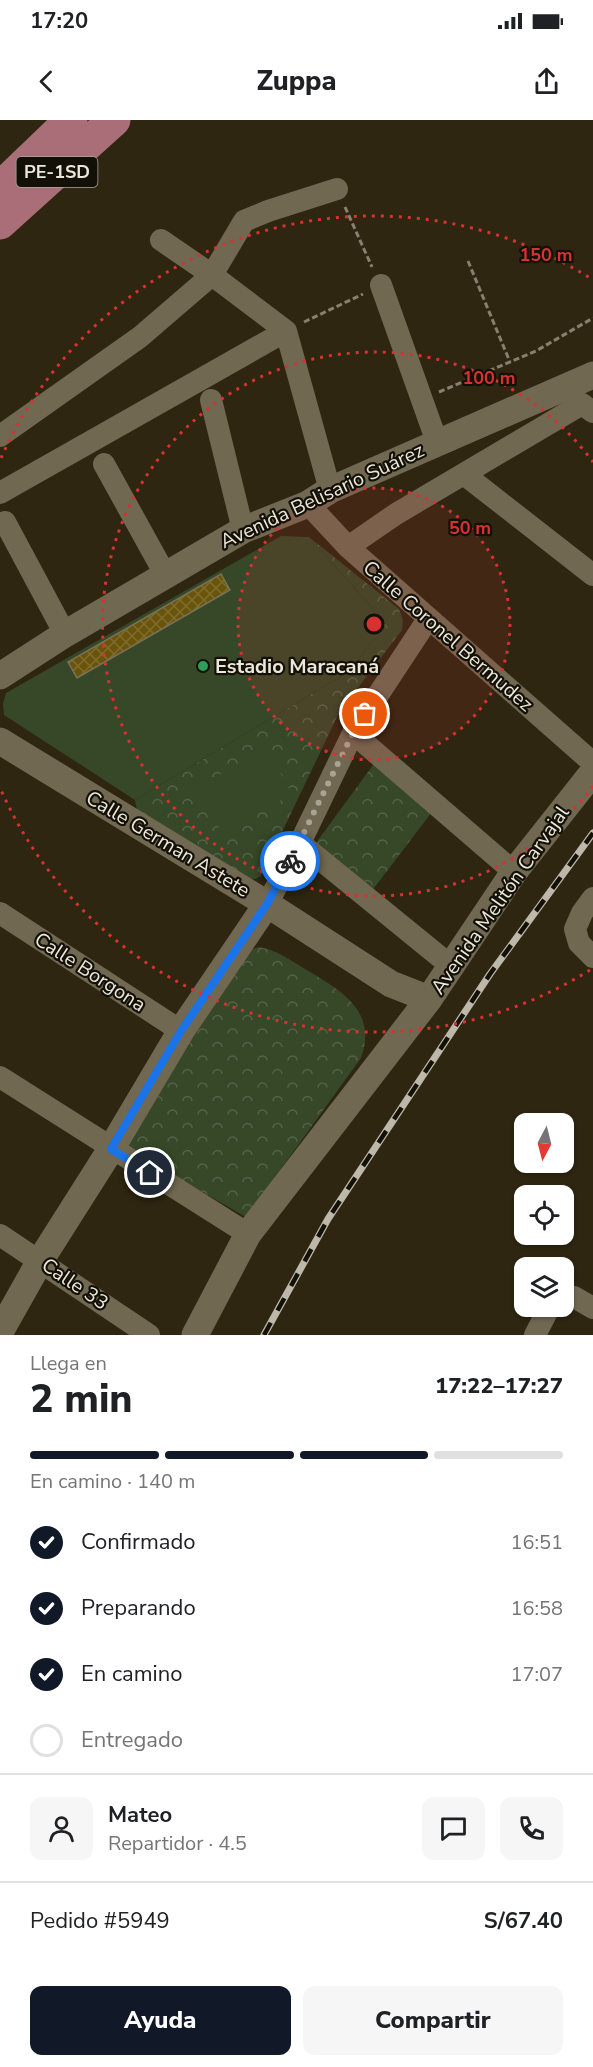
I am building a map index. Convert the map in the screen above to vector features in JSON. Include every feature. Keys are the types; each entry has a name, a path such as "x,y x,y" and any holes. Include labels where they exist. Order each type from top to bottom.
{"highway":[{"name":"PE-1SD","path":"0,188 71,120"},
{"name":"PE-1SD","path":"0,223 114,120"}],"street":[{"path":"0,436 140,338 212,275 244,221 337,189"},
{"path":"160,240 212,275 286,331 319,497"},
{"path":"381,285 437,442"},
{"path":"0,493 286,331"},
{"name":"Avenida Belisario Suárez","path":"0,676 65,634 243,530 437,442 593,375"},
{"path":"211,400 243,530"},
{"path":"348,547 396,514 588,408"},
{"path":"104,464 166,576"},
{"path":"465,475 593,575"},
{"name":"Calle Coronel Bermudez","path":"319,497 348,547 593,763"},
{"path":"5,522 65,634"},
{"path":"0,1332 40,1261 111,1149 181,1031 267,904 300,843 353,733 428,619"},
{"path":"353,733 514,872"},
{"name":"Calle German Astete","path":"0,741 267,904 391,984 429,999"},
{"name":"Avenida Melitón Carvajal","path":"195,1335 248,1234 429,999 514,872 593,772"},
{"path":"300,843 451,966"},
{"path":"593,898 582,913 575,929 579,943 593,957"},
{"name":"Calle Borgona","path":"0,913 181,1031"},
{"path":"0,1077 248,1234"},
{"name":"Calle 33","path":"0,1235 149,1335"},
{"path":"574,1297 593,1308"},
{"path":"535,1335 544,1317"}],"path":[{"path":"286,331 381,285 337,189"},
{"path":"468,261 510,362"},
{"path":"421,400 536,351 593,318"}],"green space":[{"name":"Estadio Maracaná","path":"281,536 309,537 374,610 377,623 375,638 348,672 135,800 4,715 3,704 6,693"},
{"path":"309,537 399,609 403,620 402,630 336,719 261,876 247,879 137,810 135,800 348,672 375,638 374,610"},
{"path":"267,749 292,794 222,833 196,788"},
{"path":"376,761 435,808 371,892 313,847"},
{"path":"259,947 283,956 343,994 360,1014 365,1041 361,1058 246,1217 124,1147 246,951"}],"building":[{"path":"221,574 230,590 77,678 68,662"}],"railway":[{"path":"264,1335 328,1219 490,974 593,833"}],"way so far":[{"path":"290,861 353,733 365,714"}],"place":[{"name":"Estadio Maracaná","path":"203,666"}],"route":[{"path":"150,1173 111,1149 181,1031 267,904 290,861"}]}
